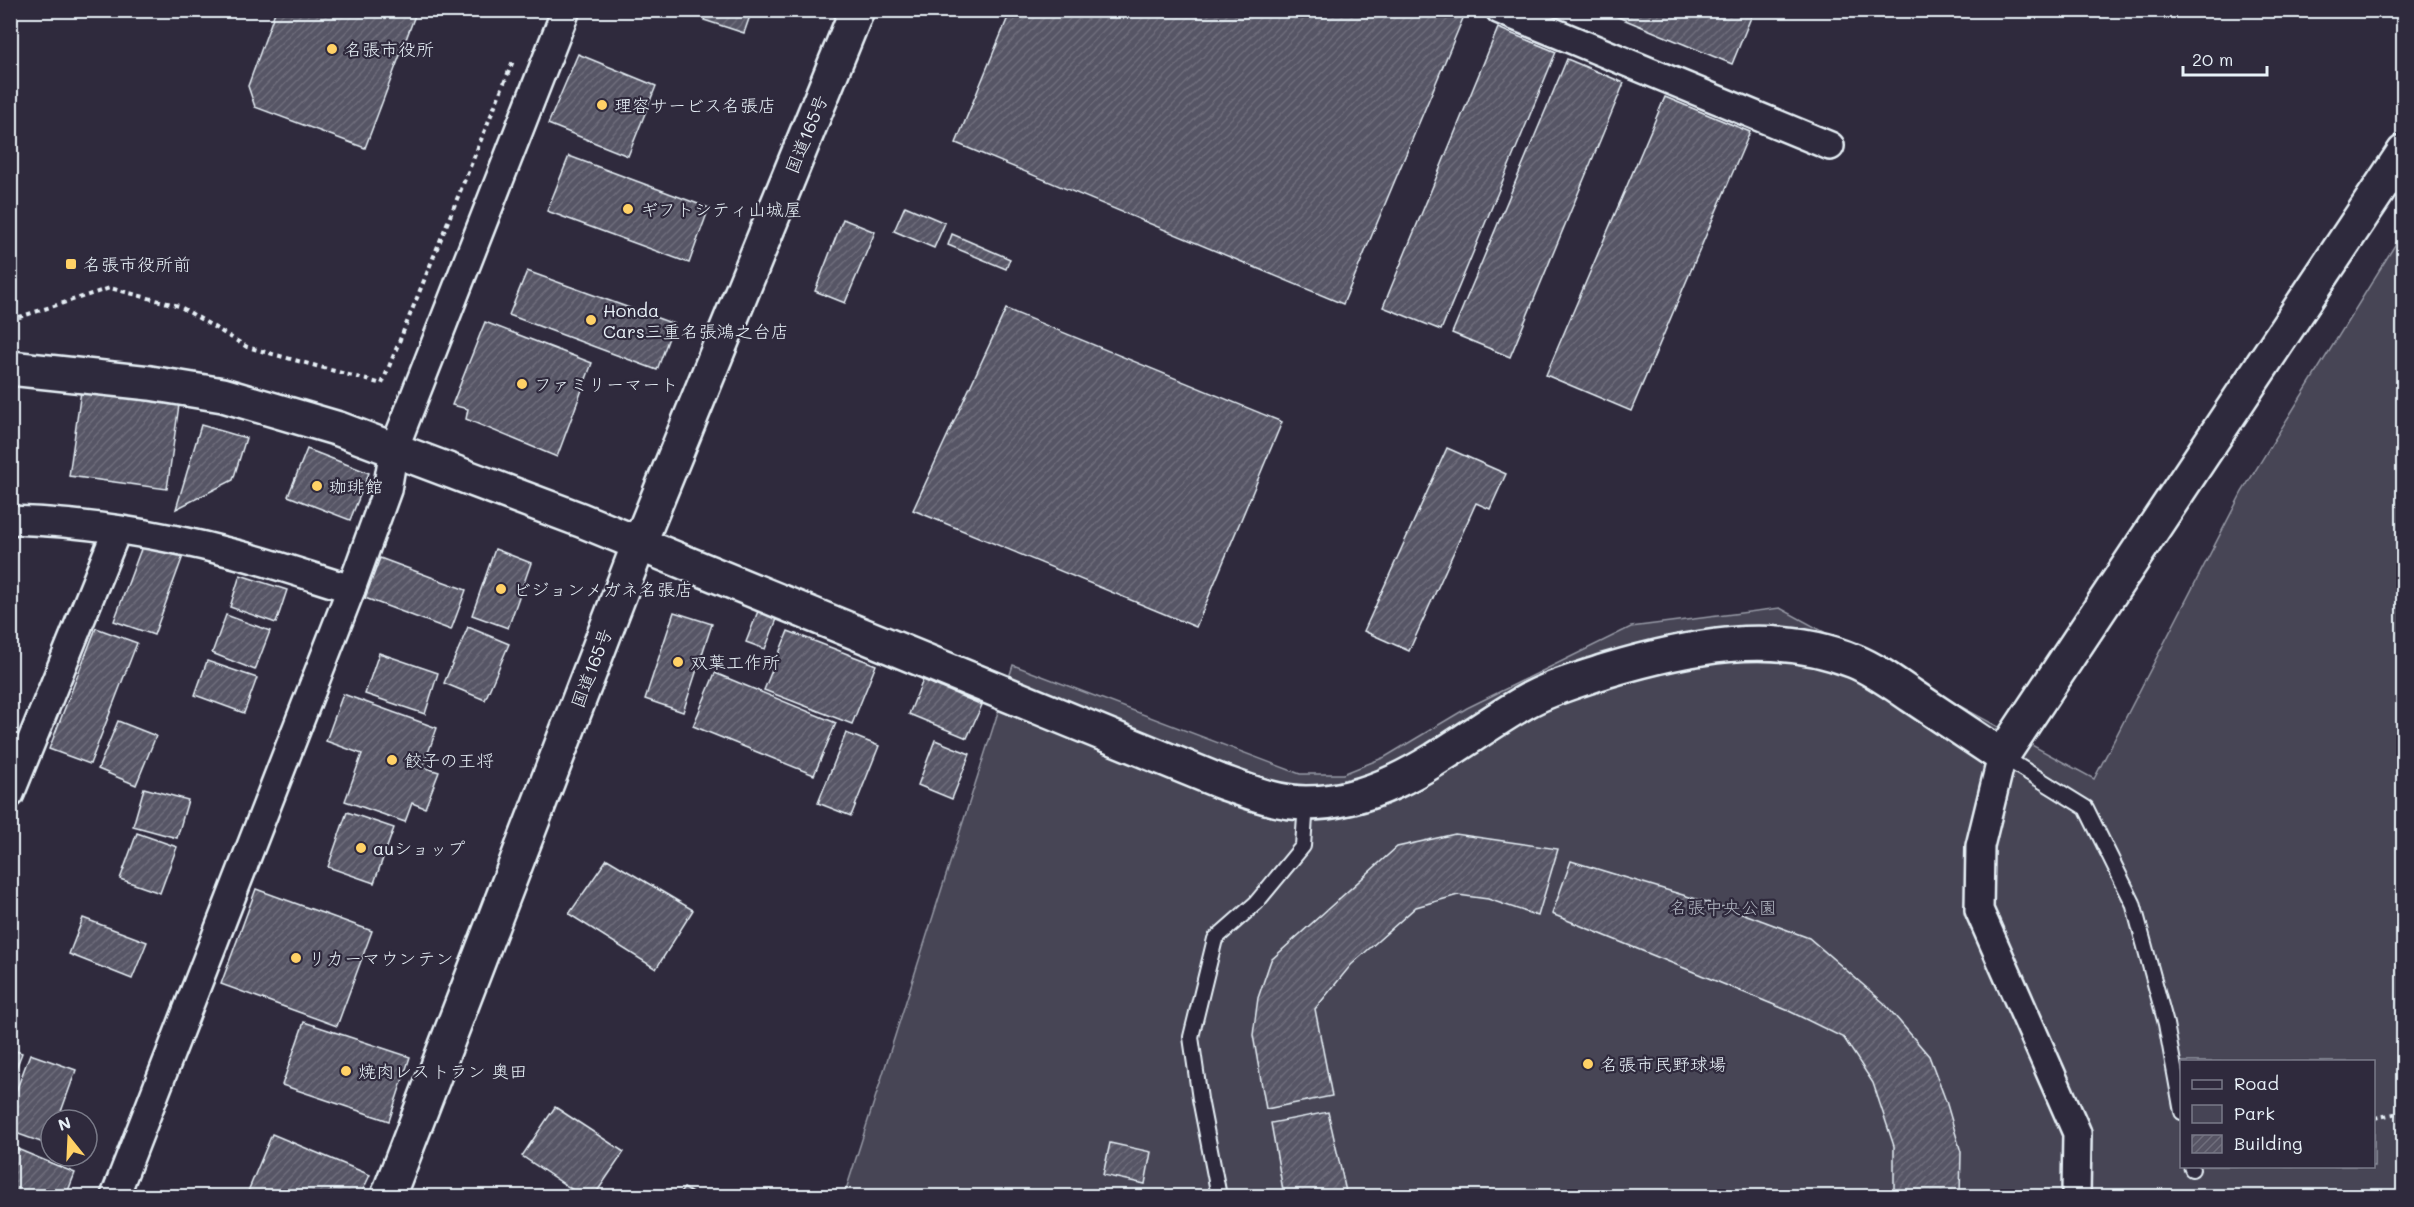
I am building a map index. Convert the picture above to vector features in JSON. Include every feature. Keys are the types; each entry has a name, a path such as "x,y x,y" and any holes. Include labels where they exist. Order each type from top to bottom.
{"main road":[{"name":"国道165号","path":"388,1197 639,544 857,10"},
{"path":"10,368 150,383 223,395 339,429 639,544 1257,795 1306,803 1354,798 1379,790 1406,777 1527,701 1580,679 1678,652 1746,643 1779,643 1814,649 1853,660 1878,673 2002,756 2403,152"}],"street":[{"path":"115,1197 351,589 387,490 394,449 566,10"},
{"path":"1500,10 1830,146"},
{"path":"10,520 79,524 174,539 234,553 351,589"},
{"path":"10,794 117,530"},
{"path":"2002,756 1980,846 1979,910 2077,1134 2076,1197"}],"lane":[{"path":"2002,756 2086,808 2133,903 2166,1024 2180,1106"},
{"path":"1219,1197 1191,1037 1215,939 1256,903 1303,846 1306,803"}],"path":[{"path":"10,320 110,288 179,306 247,347 382,384 516,54"},
{"path":"2375,1118 2403,1112"}],"green space":[{"name":"名張中央公園","path":"2403,232 2403,1196 844,1196 1013,665 1300,774 1343,774 1385,757 1467,708 1631,627 1780,608 2094,779 2242,492"}],"building":[{"name":"名張市役所","path":"270,10 417,10 365,148 255,107 248,86 275,12"},
{"path":"707,10 752,10 744,33 704,20"},
{"path":"1011,10 1451,10 1464,16 1343,304 956,143"},
{"path":"1601,10 1754,10 1732,64"},
{"path":"1498,28 1556,52 1441,330 1383,307"},
{"name":"理容サービス名張店","path":"578,54 656,86 628,156 548,124"},
{"path":"1567,59 1624,83 1510,357 1452,333"},
{"path":"1665,97 1750,132 1631,411 1546,375"},
{"name":"ギフトシティ山城屋","path":"569,156 709,208 689,263 547,211"},
{"path":"905,206 945,223 934,248 894,231"},
{"path":"843,219 875,232 845,303 815,291"},
{"path":"952,234 1010,259 1006,269 948,245"},
{"name":"Honda Cars三重名張鴻之台店","path":"527,271 674,324 657,370 509,315"},
{"path":"1006,309 1282,422 1196,627 913,510"},
{"name":"ファミリーマート","path":"485,322 592,363 557,457 466,419 468,409 452,405"},
{"path":"81,391 179,405 167,489 69,476"},
{"path":"201,425 246,438 233,480 176,509"},
{"path":"1447,448 1506,474 1490,509 1476,503 1409,651 1364,631"},
{"path":"307,449 369,473 350,520 288,496"},
{"path":"144,541 183,556 154,635 114,621"},
{"name":"ビジョンメガネ名張店","path":"495,549 531,563 508,628 472,615"},
{"path":"380,558 466,590 451,630 365,598"},
{"path":"240,575 287,590 276,623 230,607"},
{"path":"760,606 779,614 765,649 746,642"},
{"name":"双葉工作所","path":"674,612 712,624 683,712 645,699"},
{"path":"226,615 270,631 255,670 212,653"},
{"path":"468,627 509,644 485,700 444,683"},
{"path":"96,628 137,643 90,764 49,749"},
{"path":"788,631 876,665 852,724 764,690"},
{"path":"379,653 438,673 425,714 365,694"},
{"path":"207,661 257,678 244,713 195,695"},
{"path":"715,673 836,723 814,775 693,726"},
{"path":"923,680 982,705 967,738 909,714"},
{"name":"餃子の王将","path":"343,694 437,728 423,767 439,772 425,808 412,803 405,822 345,801 362,754 326,741"},
{"path":"118,721 156,736 136,785 98,769"},
{"path":"846,733 879,746 851,816 818,803"},
{"path":"935,740 970,754 952,799 918,785"},
{"path":"144,788 188,800 177,838 133,826"},
{"name":"auショップ","path":"347,812 394,828 374,883 328,867"},
{"path":"137,833 177,847 160,893 120,879"},
{"path":"1455,834 1558,849 1538,916 1488,899 1458,895 1416,907 1351,965 1315,1009 1332,1096 1266,1109 1253,1035 1258,998 1271,960 1397,847"},
{"path":"607,859 693,910 656,969 569,914"},
{"path":"1571,861 1739,912 1809,938 1884,1003 1929,1056 1946,1101 1961,1152 1960,1196 1894,1196 1894,1146 1873,1083 1844,1038 1789,1011 1552,914"},
{"name":"リカーマウンテン","path":"256,889 372,931 337,1026 221,984"},
{"path":"83,918 147,942 132,979 69,954"},
{"name":"焼肉レストラン 奥田","path":"304,1022 410,1057 389,1121 282,1085"},
{"path":"10,1049 22,1053 10,1084"},
{"path":"30,1054 76,1070 62,1108 39,1108 39,1141 10,1131 10,1107"},
{"path":"555,1107 624,1152 594,1196 582,1196 522,1156"},
{"path":"1328,1112 1347,1196 1284,1196 1271,1123"},
{"path":"272,1134 370,1175 360,1196 246,1196"},
{"path":"1110,1143 1151,1152 1145,1184 1103,1175"},
{"path":"10,1146 39,1158 39,1168 63,1168 75,1173 66,1196 10,1196"},
{"path":"684,1188 697,1196 678,1196"}],"place":[{"name":"名張市役所","path":"332,49"},
{"name":"理容サービス名張店","path":"602,105"},
{"name":"ギフトシティ山城屋","path":"628,209"},
{"name":"名張市役所前","path":"71,264"},
{"name":"Honda Cars三重名張鴻之台店","path":"591,320"},
{"name":"ファミリーマート","path":"522,384"},
{"name":"珈琲館","path":"317,486"},
{"name":"ビジョンメガネ名張店","path":"501,589"},
{"name":"双葉工作所","path":"678,662"},
{"name":"餃子の王将","path":"392,760"},
{"name":"auショップ","path":"361,848"},
{"name":"リカーマウンテン","path":"296,958"},
{"name":"名張市民野球場","path":"1588,1064"},
{"name":"焼肉レストラン 奥田","path":"346,1071"}]}
